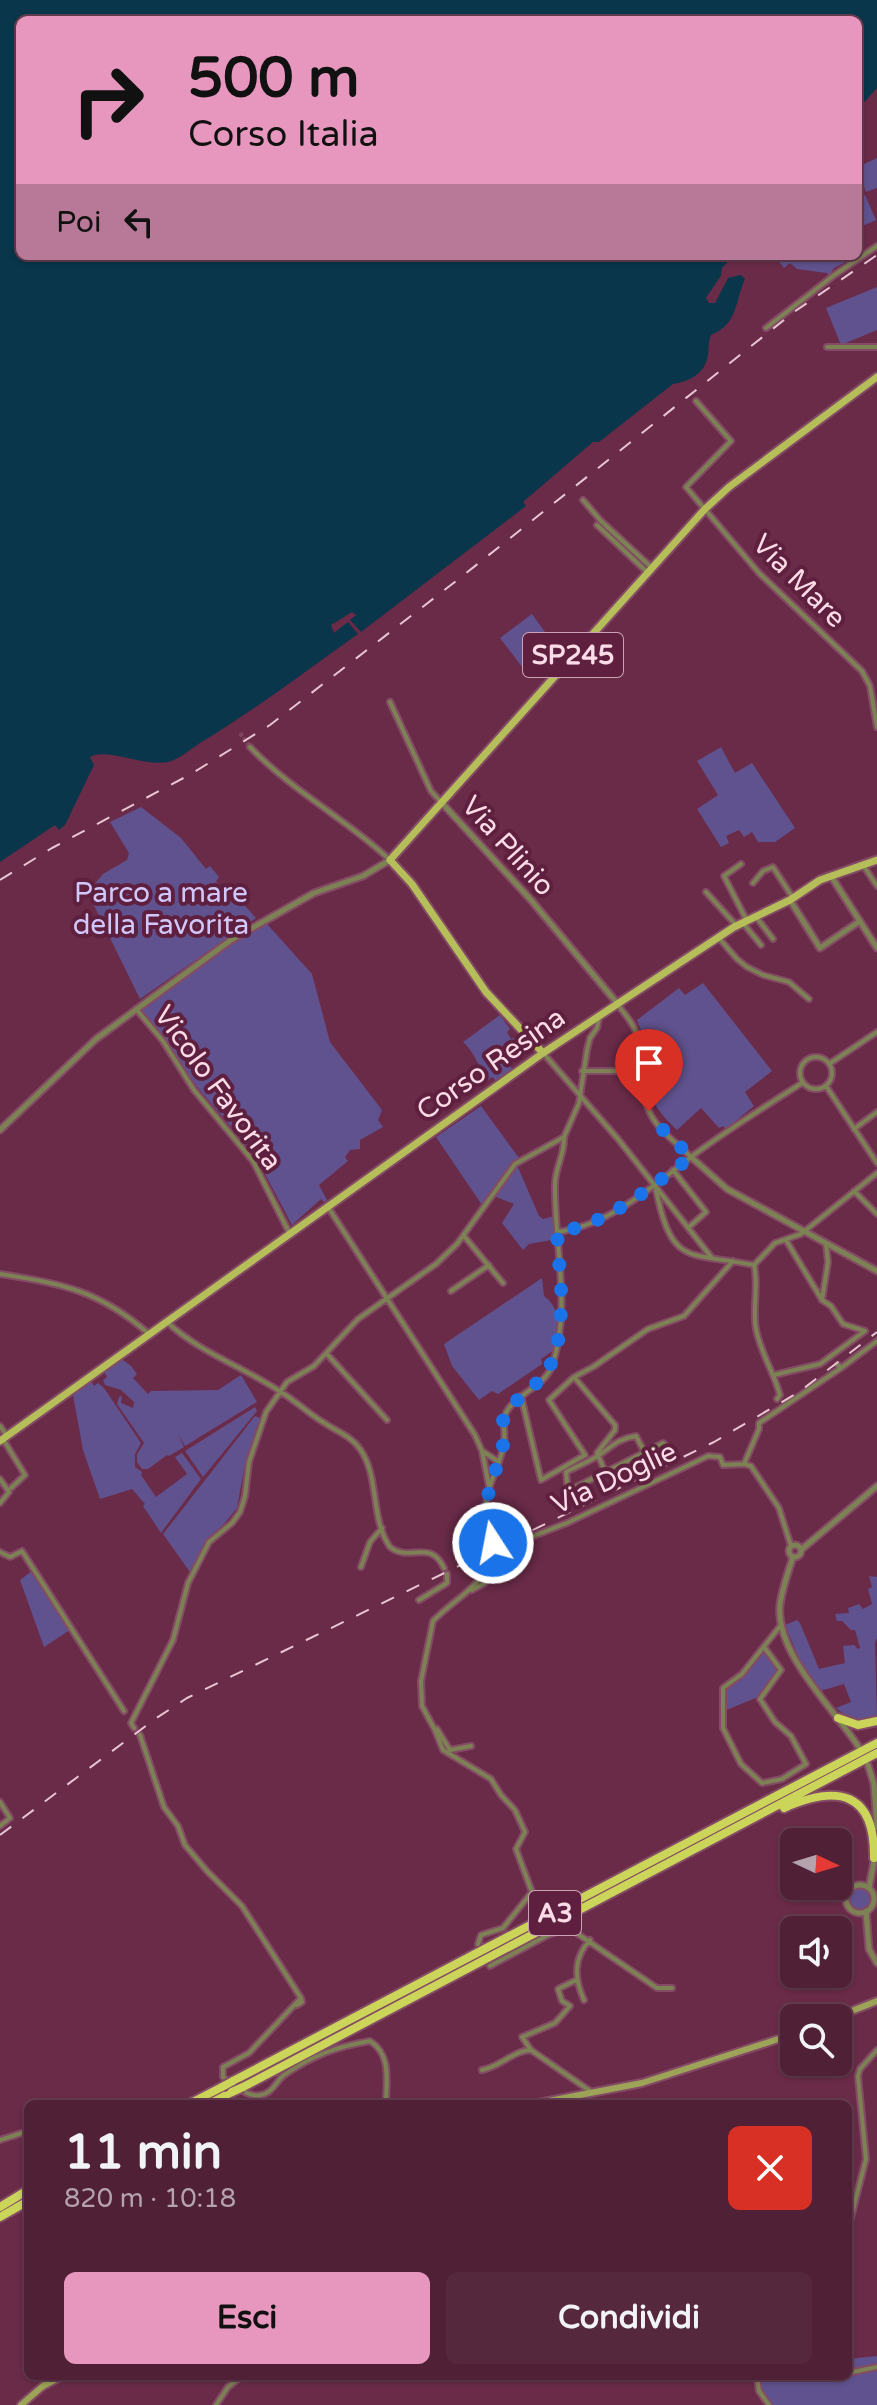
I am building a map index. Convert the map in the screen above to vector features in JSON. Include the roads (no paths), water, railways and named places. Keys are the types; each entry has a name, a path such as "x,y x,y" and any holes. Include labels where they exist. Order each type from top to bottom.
{"highway":[{"path":"838,1718 858,1725 877,1721"},
{"name":"A3","path":"197,2100 877,1743"},
{"name":"A3","path":"217,2100 877,1753"},
{"path":"728,1832 810,1798 825,1794 838,1796 849,1799 866,1814 874,1835 873,1863"},
{"path":"0,2207 24,2192"},
{"path":"0,2217 24,2203"}],"main road":[{"name":"SP245","path":"390,860 705,509 729,487 877,377"},
{"path":"390,860 412,884 486,992 543,1053"},
{"name":"Corso Resina","path":"4,1439 617,1003 718,937 831,875 877,860"},
{"path":"852,2011 877,2001"},
{"path":"553,2100 642,2083 780,2039"},
{"path":"21,2405 37,2390 55,2380"}],"street":[{"path":"766,328 856,260"},
{"path":"827,347 877,347"},
{"name":"Via Mare","path":"696,401 731,441 686,487 759,573 862,671 870,686 877,727"},
{"path":"583,500 649,570"},
{"path":"597,525 649,570"},
{"name":"Via Plinio","path":"390,702 431,791 563,936 617,1003"},
{"path":"250,747 273,771 390,860"},
{"name":"SP245","path":"0,1130 96,1039 231,940 314,893 363,876 390,860"},
{"path":"741,864 724,876 742,924"},
{"path":"863,865 877,886"},
{"path":"753,883 763,871 773,867 820,948 860,921"},
{"path":"831,875 877,948"},
{"path":"706,892 761,945"},
{"path":"757,918 773,939"},
{"path":"718,937 747,967 789,982 809,999"},
{"path":"617,1003 635,1029 645,1099 654,1120 727,1189 877,1271"},
{"name":"Vicolo Favorita","path":"136,1009 163,1041 194,1090 253,1161 290,1234"},
{"path":"493,1543 486,1512 489,1490 504,1442 503,1419 521,1396 548,1373 564,1319 555,1174 564,1137 579,1103 582,1071 599,1015"},
{"path":"829,1064 877,1032"},
{"path":"543,1053 580,1094 712,1258"},
{"path":"819,1057 829,1064 831,1077 826,1086 814,1090 802,1083 799,1071 808,1059 819,1057"},
{"path":"582,1071 641,1071"},
{"path":"557,1232 593,1223 615,1211 802,1083"},
{"path":"826,1086 877,1163"},
{"path":"854,1129 877,1112"},
{"path":"134,1728 131,1723 173,1640 188,1583 209,1542 240,1512 253,1450 266,1412 287,1382 314,1366 358,1319 436,1264 464,1235 515,1164 564,1137"},
{"path":"673,1170 706,1212 689,1227"},
{"path":"777,1399 780,1395 756,1327 754,1265 775,1243 804,1231 877,1173"},
{"path":"654,1187 670,1237 678,1247 692,1256 754,1265"},
{"path":"854,1191 877,1214"},
{"path":"328,1207 475,1435 485,1462 489,1490"},
{"path":"464,1235 503,1283"},
{"path":"785,1239 822,1300 831,1306 843,1324 865,1331 837,1362 759,1423 744,1464 751,1466 779,1508 791,1546 789,1551 793,1557 780,1605 781,1625 809,1684 858,1746"},
{"path":"822,1300 828,1262 827,1243"},
{"path":"521,1396 541,1480 585,1455 549,1400 574,1377 648,1329 684,1316 733,1261"},
{"path":"451,1291 489,1265"},
{"path":"0,1274 78,1289 119,1309 149,1334"},
{"path":"167,1322 185,1338 281,1392 354,1440 363,1451 386,1541 396,1552 433,1553 444,1568"},
{"path":"774,1375 837,1362 877,1341"},
{"path":"327,1354 387,1420"},
{"path":"574,1377 615,1425 615,1430 598,1450 597,1457 605,1471"},
{"path":"0,1426 25,1475 11,1488"},
{"path":"644,1451 636,1436 607,1447 597,1457 566,1472 568,1491 663,1443 670,1451"},
{"path":"482,1451 498,1465"},
{"name":"Via Doglie","path":"472,1590 485,1583 496,1558 513,1544 567,1523 708,1456 720,1457 723,1465 744,1464"},
{"path":"485,1462 498,1465"},
{"path":"0,1479 9,1492 0,1503"},
{"path":"793,1557 800,1555 802,1549 877,1486"},
{"path":"361,1567 370,1542 382,1528"},
{"path":"791,1546 798,1545 802,1549"},
{"path":"0,1552 10,1557 22,1551 124,1711"},
{"path":"478,1944 481,1935 503,1928 532,1892 516,1849 525,1832 515,1810 491,1779 443,1750 422,1706 421,1681 433,1621 472,1590 489,1567 492,1553"},
{"path":"419,1600 441,1589 447,1583 447,1574"},
{"path":"764,1647 781,1670 760,1699 775,1722 787,1730 806,1764 782,1779 762,1783 741,1764 723,1728 723,1688 742,1674 781,1625"},
{"path":"435,1730 450,1750 471,1746"},
{"path":"140,1735 164,1807 178,1826 185,1845 242,1906 302,1999 249,2053 223,2067 223,2077 248,2094 263,2095 284,2076 327,2050 370,2041 385,2061 386,2100"},
{"path":"868,1765 874,1784 877,1827"},
{"path":"0,1802 10,1818 0,1826"},
{"path":"858,1913 866,1911 873,1903 869,1888 877,1848"},
{"path":"865,1920 849,1908 846,1899 850,1889 859,1885 873,1863"},
{"path":"859,1885 869,1888"},
{"path":"866,1911 869,1949 876,1959"},
{"path":"490,1966 548,1935 569,1928 657,1988 672,1988"},
{"path":"584,2000 576,1980 579,1953 590,1940"},
{"path":"576,1980 558,1989 562,2001 570,2006 555,2023 522,2037 531,2050 592,2092"},
{"path":"482,2070 496,2066 524,2049 531,2050"},
{"path":"852,2213 866,2159 858,2076 860,2069 877,2050"},
{"path":"0,2140 24,2132"},
{"path":"852,2372 877,2367"},
{"path":"216,2405 237,2380"},
{"path":"758,2380 759,2391 769,2405"}],"water":[{"path":"0,0 877,0 877,88 862,105 862,16 16,16 16,260 730,260 722,268 721,276 706,298 714,303 728,278 741,275 745,279 727,325 711,335 706,362 696,376 673,384 599,442 593,442 523,502 526,506 361,632 350,620 356,615 352,612 331,625 334,633 348,622 358,634 180,757 159,763 106,754 90,757 94,765 65,825 59,830 55,825 0,862"}],"tunnel":[{"path":"240,733 250,747"}],"railway":[{"path":"0,880 52,848 191,774 270,725 794,312 877,255"},
{"path":"0,1835 187,1698 714,1442 799,1392 877,1332"}],"park label":[{"name":"Parco a mare della Favorita","path":"161,909"}]}
